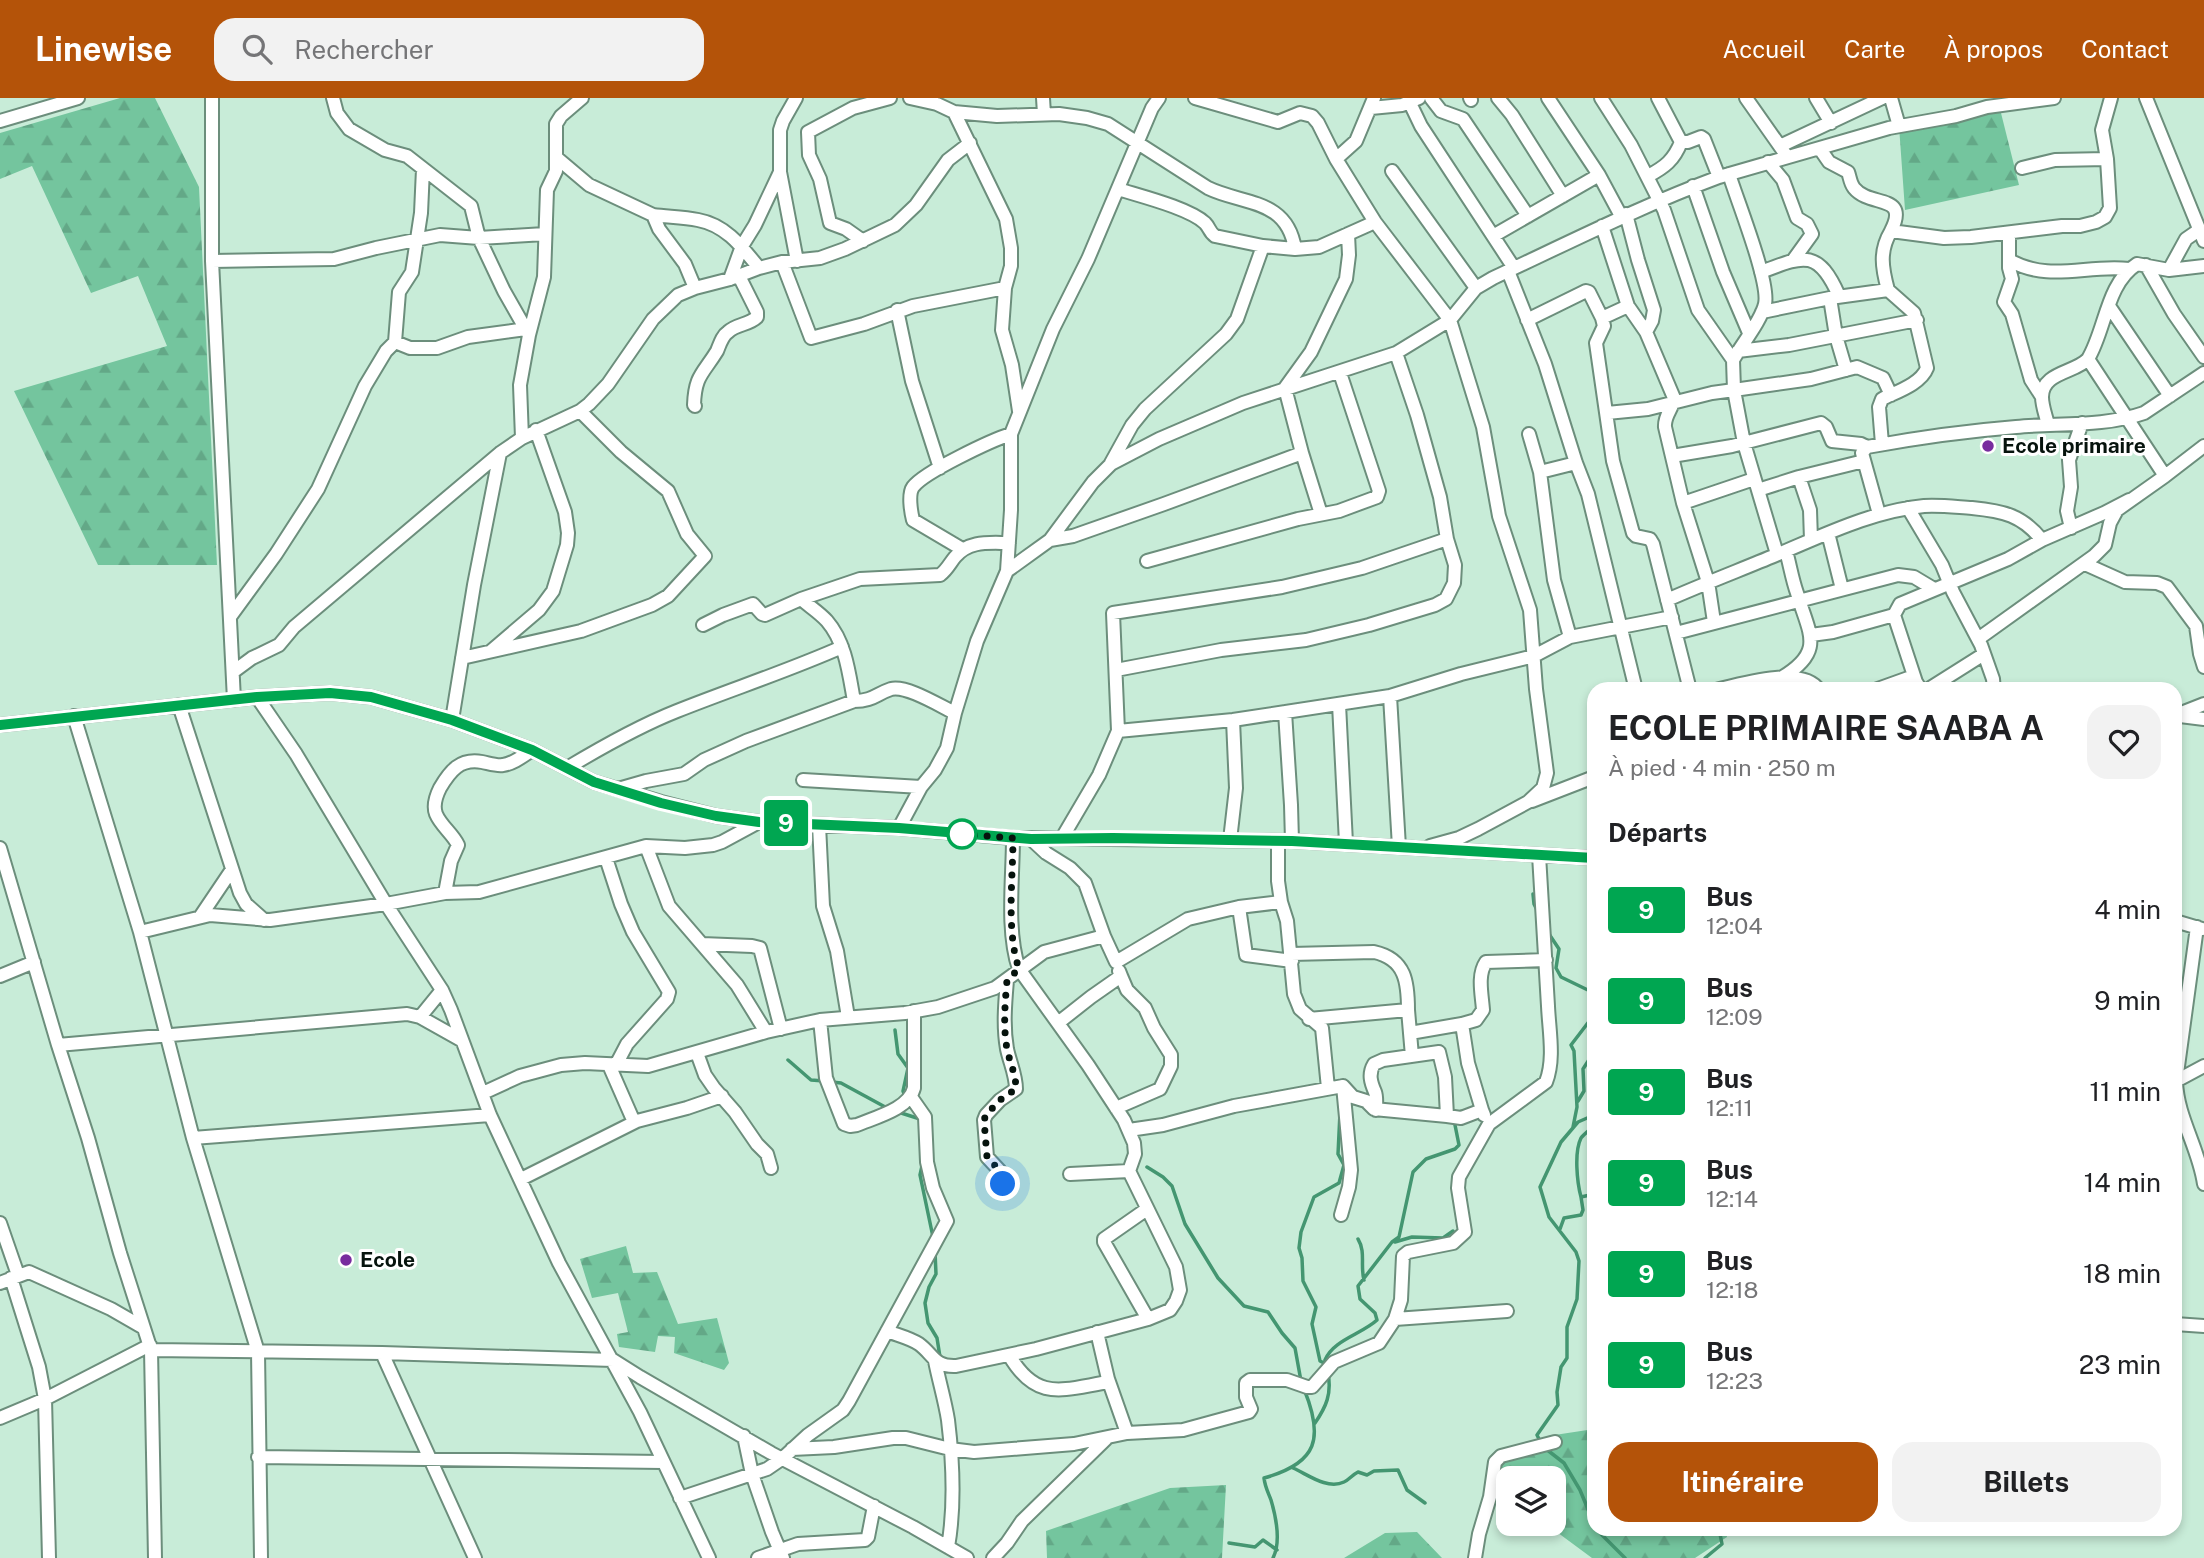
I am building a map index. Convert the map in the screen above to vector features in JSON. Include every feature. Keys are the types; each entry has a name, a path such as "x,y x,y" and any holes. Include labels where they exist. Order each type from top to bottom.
{"street":[{"path":"0,121 78,98"},
{"path":"212,98 212,261 234,700"},
{"path":"333,98 337,113 349,129 385,150 407,156 471,206 479,238 527,332"},
{"path":"522,438 520,385 527,332 544,276 547,190 556,171 556,130 558,120 582,98"},
{"path":"796,98 780,130 780,172 797,261"},
{"path":"863,241 843,227 830,223 820,179 809,155 808,132 853,108 890,98"},
{"path":"910,98 925,100 954,112 997,116 1072,115 1108,124 1214,191 1264,205 1272,210 1289,228 1295,248"},
{"path":"1044,98 1044,114"},
{"path":"899,828 947,748 977,640 1007,571 1011,434 1019,411 1053,329 1088,259 1152,108 1159,98"},
{"path":"1195,98 1278,122 1300,113 1312,116 1375,222 1450,320 1483,427 1499,516 1530,610 1537,699 1547,773 1543,788 1528,802"},
{"path":"1431,98 1441,111 1463,119 1528,216"},
{"path":"1498,98 1512,115 1563,196"},
{"path":"1548,98 1624,215 1654,310 1646,332"},
{"path":"1601,98 1631,145 1667,217 1698,310 1736,356"},
{"path":"1746,98 1788,158"},
{"path":"1815,98 1831,123"},
{"path":"1780,146 1882,98"},
{"path":"1891,98 1899,126"},
{"path":"1111,464 1159,439 1243,403 1396,354 1450,320 1476,288 1624,215 1693,186 1723,175 1899,126 1956,116 1987,107 2053,98"},
{"path":"1891,232 1944,238 2080,226 2105,217 2110,208 2102,130 2110,98"},
{"path":"2146,98 2202,236 2186,239 2169,270"},
{"path":"1336,159 1356,141 1372,103 1392,107 1415,100 1421,126 1493,236 1511,269 1588,494 1634,682"},
{"path":"1648,176 1674,158 1681,142 1664,101"},
{"path":"954,112 1006,219 1011,266 1005,288 1002,330 1012,365 1019,411"},
{"path":"1681,142 1704,139 1723,175 1761,272 1766,294 1762,312 1736,356 1734,390 1744,443 1756,484 1811,635 1809,651 1803,661 1781,678"},
{"path":"233,673 252,658 279,645 294,627 500,453 536,430 580,411 599,395 653,319 678,295 782,262 820,258 863,241 901,221 916,205 948,160 970,143"},
{"path":"1820,149 1829,162 1848,172 1853,187 1859,192 1891,205 1896,210 1897,216 1882,253 1882,268 1888,290 1911,309 1917,320 1926,373 1882,399 1882,444"},
{"path":"557,158 589,185 653,215 701,220 723,230 742,246 759,268"},
{"path":"2022,168 2055,160 2107,159"},
{"path":"1768,162 1783,180 1797,218 1807,224 1812,234 1794,259"},
{"path":"230,617 276,554 318,489 365,386 386,351 395,342 399,292 411,276 421,214 423,169"},
{"path":"1392,171 1476,288"},
{"path":"695,406 694,387 697,379 716,352 723,336 757,317 757,312 734,278 742,246 780,172"},
{"path":"1493,236 1599,175"},
{"path":"1693,186 1723,272 1749,333"},
{"path":"1118,189 1182,211 1205,223 1215,236 1263,246 1320,247 1375,222"},
{"path":"653,215 659,229 685,264 695,288"},
{"path":"1602,226 1628,306 1646,332 1673,394 1674,403 1665,420 1683,503 1708,582 1714,622"},
{"path":"2009,233 2009,272 2012,279 2004,302 2012,314 2031,380 2042,397 2048,425"},
{"path":"212,261 334,259 440,235 479,238 545,234"},
{"path":"1321,514 1301,453 1285,388 1311,352 1346,279 1348,234"},
{"path":"1007,571 1050,540 1074,506 1111,464 1132,425 1145,409 1226,334 1237,319 1263,246"},
{"path":"1761,272 1794,259 1808,260 1828,274 1835,297 1836,336 1846,370"},
{"path":"2009,260 2041,272 2129,269"},
{"path":"782,262 811,338 864,324 897,310 1005,288"},
{"path":"2042,397 2044,387 2050,380 2081,366 2088,359 2121,278 2129,269 2137,264 2169,270 2204,266"},
{"path":"2146,265 2174,314 2204,357"},
{"path":"1762,312 1835,297 1888,290"},
{"path":"1527,320 1586,291 1602,318 1604,326 1596,346 1613,461 1629,521 1636,536 1652,540 1688,682"},
{"path":"1602,318 1628,306"},
{"path":"2109,306 2170,396"},
{"path":"897,310 912,381 940,468"},
{"path":"1736,356 1917,320"},
{"path":"395,342 411,348 430,349 468,337 527,332"},
{"path":"1116,670 1221,650 1306,640 1369,625 1435,605 1446,599 1454,583 1455,565 1447,539 1440,497 1417,415 1396,354"},
{"path":"2088,359 2165,476"},
{"path":"1607,413 1638,411 1712,393 1811,379 1860,367 1883,378 1891,395"},
{"path":"1147,561 1339,511 1377,497 1379,491 1340,373"},
{"path":"1672,456 1744,443 1821,424 1826,427 1832,441 1867,447 1982,429 2126,419 2144,413 2204,373"},
{"path":"462,658 594,627 652,605 668,596 705,556 687,534 668,491 617,449 580,411"},
{"path":"2071,528 2067,511 2071,487 2069,460 2082,423"},
{"path":"489,653 539,610 553,591 567,545 565,512 536,430"},
{"path":"962,549 916,523 912,518 912,488 940,468 985,444 1011,434"},
{"path":"1528,434 1540,472 1554,580 1570,637"},
{"path":"1811,635 1833,632 1894,615 1900,604 2008,559 2042,540 2129,500 2204,446"},
{"path":"1867,447 1862,453 1879,514"},
{"path":"452,720 500,453"},
{"path":"1050,540 1073,536 1301,453"},
{"path":"1683,503 1864,461"},
{"path":"1540,472 1576,463"},
{"path":"1798,477 1810,510 1811,540"},
{"path":"1978,639 2085,564 2105,545 2112,516 2129,500"},
{"path":"1667,600 1828,533 1879,514 1908,508 1937,506 1998,511 2031,527 2042,540"},
{"path":"1908,508 1950,582 1978,639 1993,682"},
{"path":"1828,533 1842,589"},
{"path":"1062,838 1098,775 1118,730 1114,612 1282,587 1362,568 1447,539"},
{"path":"703,625 753,604 765,615 801,599 860,579 940,575 962,549 972,544 1009,543"},
{"path":"2085,564 2120,581 2157,583 2167,587 2196,626 2204,667"},
{"path":"1676,633 1898,575 1914,577 1934,589"},
{"path":"801,599 827,621 842,647 854,701"},
{"path":"1894,615 1918,682"},
{"path":"1118,730 1233,720 1390,696 1461,674 1534,656 1570,637 1672,617"},
{"path":"567,768 667,715 754,684 842,647"},
{"path":"1937,682 1984,654"},
{"path":"1897,682 1914,676"},
{"path":"1744,682 1781,678 1811,682"},
{"path":"618,789 684,774 704,760 746,741 854,701 872,699 892,689 922,697 955,713"},
{"path":"0,725 257,697 330,693 371,697 452,720 532,750 594,782 661,803 716,816 759,822 899,828 1031,839 1292,841 1587,858"},
{"path":"1390,696 1399,847"},
{"path":"257,697 296,754 386,904 442,990 452,1010 490,1115 559,1263 613,1360 709,1558"},
{"path":"1339,704 1346,843"},
{"path":"2182,713 2204,704"},
{"path":"179,705 231,871 243,899 264,920"},
{"path":"1284,712 1292,841"},
{"path":"74,716 140,932 193,1138 258,1352 261,1558"},
{"path":"2182,716 2204,719"},
{"path":"1230,840 1236,788 1233,720"},
{"path":"445,893 451,861 458,845 437,815 435,806 438,792 449,773 466,761 507,764 532,750"},
{"path":"803,780 921,788"},
{"path":"1420,849 1469,834 1528,802 1587,780"},
{"path":"140,932 200,917 221,915 264,920 386,904 445,893 479,892 646,846 685,848 713,845 759,822"},
{"path":"819,825 822,906 837,951 848,1017"},
{"path":"887,1331 919,1345 935,1361 947,1367 957,1366 1148,1319 1170,1310 1180,1290 1172,1254 1129,1171 1135,1154 1129,1130 1019,969 1015,958 1013,922 1013,838"},
{"path":"1031,839 1045,853 1070,868 1085,883 1127,990 1145,1008 1171,1055 1171,1066 1160,1089 1116,1108"},
{"path":"1278,841 1278,881 1287,921 1294,994 1300,1009 1322,1028 1328,1088"},
{"path":"646,846 666,901 737,985 766,1031"},
{"path":"1,854 150,1348 155,1558"},
{"path":"0,1418 150,1348 613,1360 771,1453 788,1454 893,1437 974,1452 1074,1444 1127,1433 1183,1430 1243,1415 1251,1409 1245,1388 1250,1380 1287,1380 1312,1387 1334,1362 1379,1343 1395,1319 1401,1300 1403,1256 1408,1252 1453,1243 1465,1232 1458,1188 1460,1177 1489,1124 1546,1082 1550,1050 1539,855"},
{"path":"607,858 625,913 669,992 667,999 627,1044 613,1065"},
{"path":"200,917 231,871"},
{"path":"1115,962 1188,919 1239,906 1281,902"},
{"path":"1239,906 1246,955 1291,958 1364,952 1383,954 1392,961 1406,977 1412,1056"},
{"path":"2182,923 2200,929 2182,1032"},
{"path":"483,1093 520,1076 561,1065 585,1063 648,1066 766,1031 820,1020 938,1007 981,993 1007,980 1044,952 1104,936"},
{"path":"702,944 760,948 781,1029"},
{"path":"1410,1033 1476,1020 1483,1010 1481,975 1486,962 1546,960"},
{"path":"0,976 33,962"},
{"path":"1058,1023 1121,976"},
{"path":"1003,1184 1000,1171 987,1157 984,1120 995,1105 1016,1089 1004,1024 1007,980"},
{"path":"420,1017 442,990"},
{"path":"1310,1019 1408,1010"},
{"path":"820,1020 826,1078 844,1124 850,1126 904,1104 911,1097 914,1088 914,1011"},
{"path":"58,1045 394,1015 420,1017 461,1040"},
{"path":"1462,1024 1468,1063 1489,1124"},
{"path":"1376,1110 1376,1095 1370,1074 1374,1064 1383,1060 1439,1052 1445,1077 1447,1116"},
{"path":"697,1053 705,1076 767,1154 771,1168"},
{"path":"613,1065 634,1122"},
{"path":"2182,1078 2202,1068"},
{"path":"1343,1086 1353,1097 1366,1101 1376,1110 1461,1118 1482,1110"},
{"path":"1129,1130 1343,1086"},
{"path":"1341,1215 1351,1170 1343,1086"},
{"path":"521,1179 634,1122 722,1096"},
{"path":"680,1498 767,1469 843,1410 947,1222 930,1175 925,1117 911,1097"},
{"path":"2182,1113 2204,1184"},
{"path":"193,1138 490,1115"},
{"path":"1070,1174 1129,1171"},
{"path":"1147,1209 1104,1242 1148,1319"},
{"path":"0,1223 10,1279 36,1353 45,1399 49,1558"},
{"path":"10,1279 31,1273 111,1309 144,1328"},
{"path":"1395,1319 1507,1311"},
{"path":"2182,1324 2204,1326"},
{"path":"1097,1332 1109,1382 1127,1433"},
{"path":"382,1353 475,1558"},
{"path":"1009,1355 1016,1367 1042,1389 1058,1390 1109,1382"},
{"path":"935,1361 947,1418 950,1449 951,1504 948,1547"},
{"path":"744,1436 752,1474 782,1554"},
{"path":"993,1558 1022,1521 1106,1439"},
{"path":"1475,1558 1490,1497 1495,1462 1501,1456 1555,1442"},
{"path":"788,1454 967,1558"},
{"path":"258,1457 663,1462"},
{"path":"758,1558 782,1554 798,1544 865,1540 868,1537 874,1506"}],"green space":[{"path":"120,98 155,98 199,187 217,565 98,565 14,391 167,346 138,276 91,293 32,166 0,179 0,133"},
{"path":"1999,105 2019,185 1905,210 1899,126"},
{"path":"626,1246 633,1273 657,1272 678,1324 717,1318 729,1363 724,1370 674,1353 675,1337 658,1336 655,1352 619,1347 617,1334 628,1332 618,1293 592,1298 580,1259"},
{"path":"1587,1430 1587,1536 1727,1537 1695,1558 1592,1558 1562,1536 1566,1536 1566,1466 1496,1466 1496,1498 1490,1497 1494,1456 1550,1445 1548,1436"},
{"path":"1226,1485 1222,1558 1047,1558 1046,1531 1170,1488"},
{"path":"1417,1532 1442,1558 1344,1558 1385,1533"}],"waterway":[{"path":"1533,894 1538,912"},
{"path":"1549,934 1559,949 1556,968 1561,977 1587,990"},
{"path":"1573,1127 1577,1107 1574,1051 1571,1045 1587,1024"},
{"path":"895,1030 898,1054 908,1068 903,1091 905,1096"},
{"path":"788,1060 811,1080 824,1081"},
{"path":"1578,1101 1584,1091 1583,1069 1587,1063"},
{"path":"832,1082 841,1083 887,1108"},
{"path":"898,1112 920,1119"},
{"path":"1326,1364 1320,1361 1312,1324 1316,1307 1303,1281 1299,1248 1301,1232 1314,1197 1339,1183 1344,1165 1338,1154 1340,1113"},
{"path":"1541,1443 1537,1435 1558,1405 1561,1367 1567,1358 1567,1327 1577,1299 1579,1261 1576,1252 1549,1217 1540,1187 1561,1142 1578,1122 1587,1118"},
{"path":"1326,1365 1325,1360 1334,1347 1377,1320 1375,1313 1360,1299 1358,1286 1392,1242 1399,1237 1413,1172 1426,1159 1455,1149 1459,1145 1454,1120"},
{"path":"1581,1197 1577,1151 1581,1138 1587,1132"},
{"path":"922,1166 920,1175 933,1237"},
{"path":"1147,1167 1172,1186 1185,1224 1218,1278 1244,1306 1268,1312 1295,1348 1301,1381"},
{"path":"1560,1229 1564,1218 1581,1215 1581,1197 1587,1196"},
{"path":"1395,1242 1412,1237 1443,1238 1453,1231"},
{"path":"1358,1239 1362,1249 1364,1280"},
{"path":"935,1252 936,1274 925,1303 928,1323 937,1338 940,1357"},
{"path":"1315,1423 1327,1400 1328,1373"},
{"path":"1273,1558 1277,1545 1277,1529 1264,1478 1296,1465 1312,1446 1314,1421 1304,1389"},
{"path":"1546,1449 1564,1463 1587,1507"},
{"path":"1293,1468 1331,1484 1344,1482 1358,1472 1367,1475 1374,1471 1398,1470 1407,1490 1425,1503"},
{"path":"1603,1536 1625,1558"},
{"path":"1705,1558 1722,1544 1720,1536"},
{"path":"1229,1543 1255,1547 1263,1540 1277,1550"}],"bus line":[{"name":"9","path":"0,725 257,697 330,693 371,697 452,720 532,750 594,782 661,803 716,816 759,822 899,828 1031,839 1292,841 1587,858"}],"place":[{"name":"Ecole primaire","path":"1988,446"},
{"name":"Ecole","path":"346,1260"}],"route":[{"path":"962,834 1013,838 1013,922 1015,958 1019,969 1007,980 1004,1024 1016,1089 1000,1100 984,1120 987,1157 1000,1171 1003,1184"}]}
